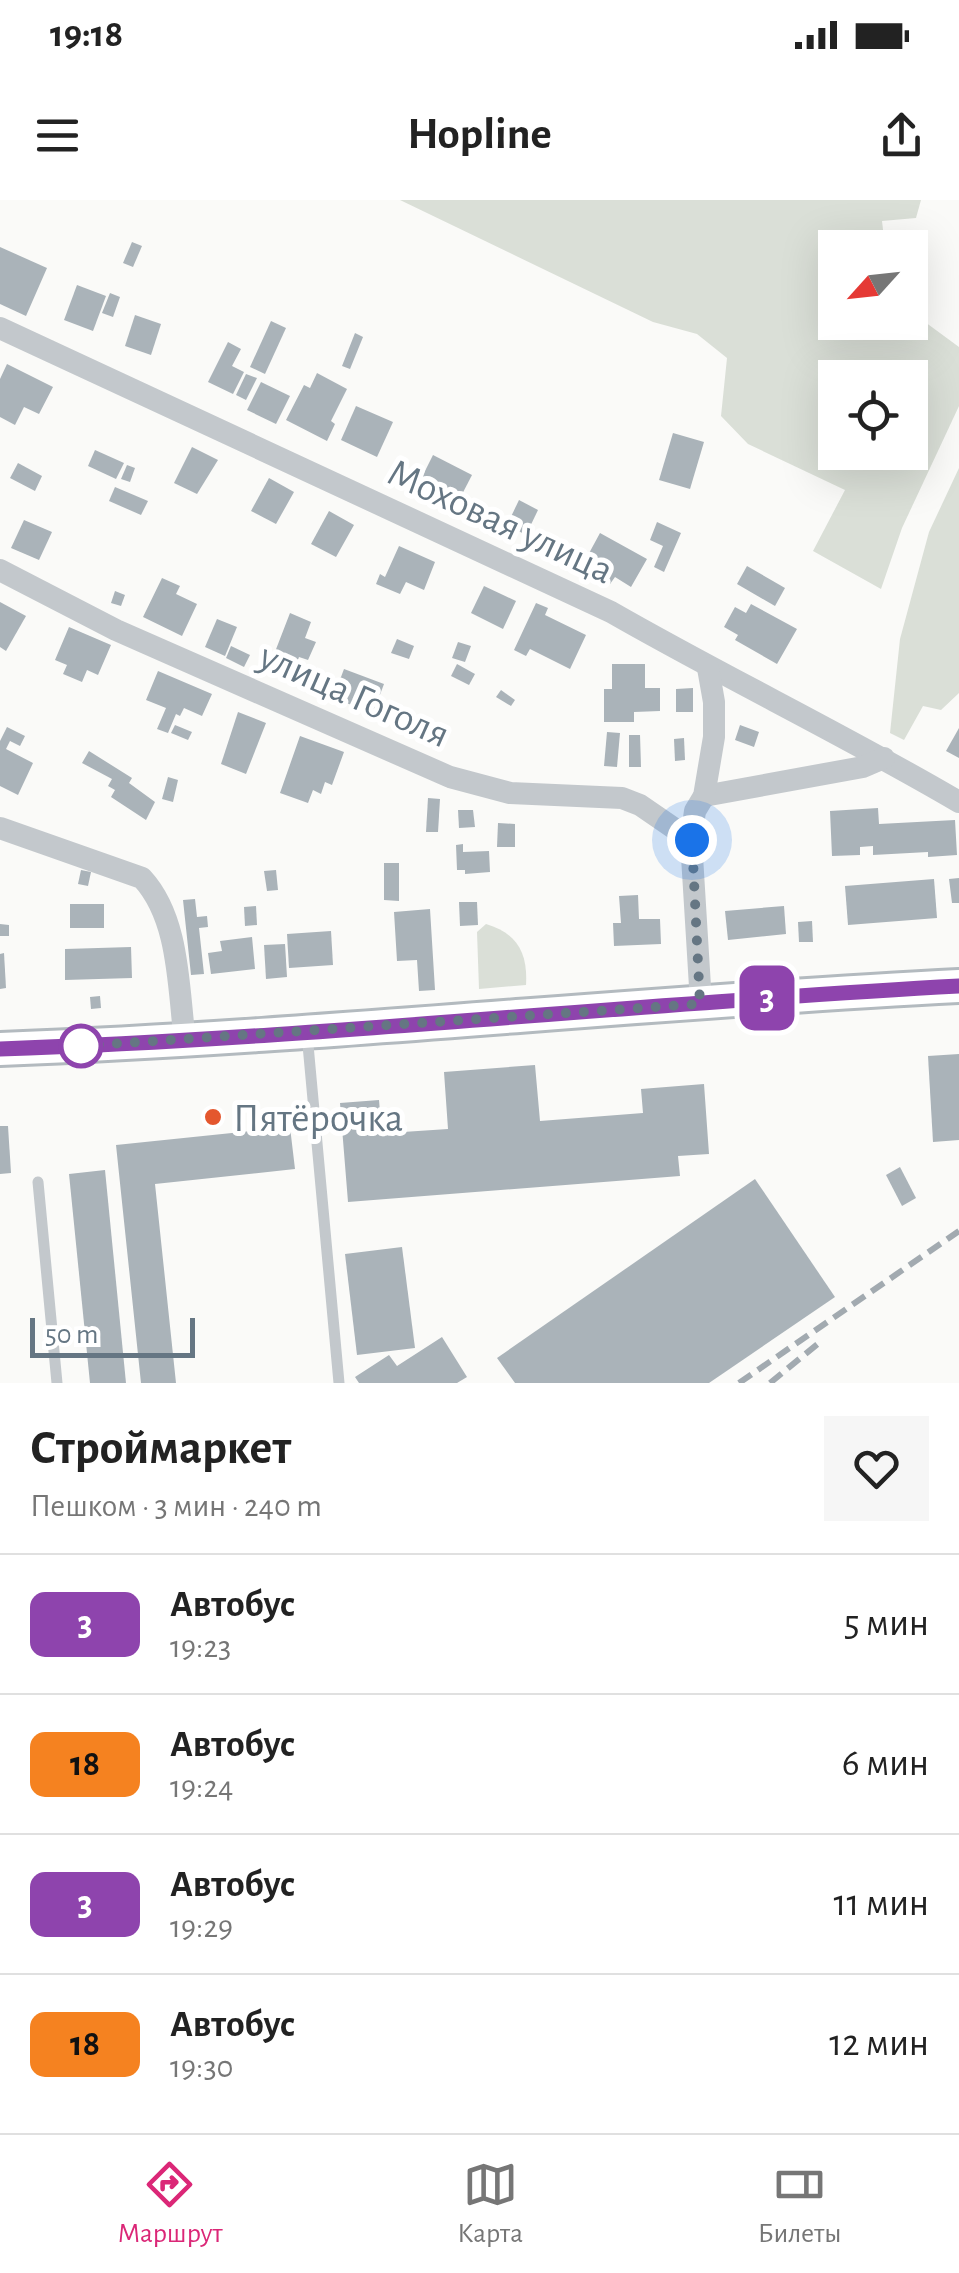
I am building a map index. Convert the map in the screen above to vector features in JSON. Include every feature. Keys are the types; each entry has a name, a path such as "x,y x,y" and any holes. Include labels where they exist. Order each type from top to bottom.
{"street":[{"name":"Моховая улица","path":"0,328 611,612 959,802"},
{"name":"улица Гоголя","path":"0,570 116,630 450,777 510,793 622,798 640,804 692,840"},
{"path":"700,1004 692,840 695,811 704,796 714,738 714,702 708,668"},
{"path":"704,796 863,767 884,758"},
{"path":"0,828 142,878 152,889 168,920 186,1041"},
{"path":"0,1049 186,1041 818,993 959,986"}],"lane":[{"path":"307,1033 339,1383"},
{"path":"38,1182 57,1383"}],"shaded area":[{"path":"400,200 921,200 916,218 882,221 883,230 818,230 818,340 928,340 928,324 959,347 959,406 902,528 881,589 813,551 845,490 748,444 721,416 727,358 697,334 653,322"},
{"path":"959,468 959,693 941,710 923,706 904,740 890,733 900,639 929,532"},
{"path":"486,924 506,933 518,946 525,963 526,985 479,989 477,932"}],"building":[{"path":"132,242 142,246 133,267 123,263"},
{"path":"0,247 47,268 26,316 0,304"},
{"path":"77,285 106,296 93,331 64,320"},
{"path":"110,293 120,297 113,317 102,313"},
{"path":"135,315 161,324 151,355 125,346"},
{"path":"271,321 286,328 265,374 250,367"},
{"path":"355,333 363,337 350,369 342,366"},
{"path":"228,342 241,349 232,366 244,372 233,394 208,382"},
{"path":"7,364 53,387 39,414 24,407 15,425 0,417 0,379"},
{"path":"317,373 347,389 331,421 335,424 327,441 286,420 304,385 310,388"},
{"path":"246,374 257,378 246,400 236,395"},
{"path":"261,382 290,396 276,424 247,410"},
{"path":"356,406 393,422 377,457 341,440"},
{"path":"673,433 704,442 690,489 659,480"},
{"path":"192,447 218,460 197,494 174,483"},
{"path":"95,450 124,463 116,479 88,466"},
{"path":"433,455 472,475 457,504 418,485"},
{"path":"18,463 42,476 35,491 10,478"},
{"path":"127,465 135,468 130,482 121,479"},
{"path":"269,478 294,492 276,524 251,511"},
{"path":"115,487 148,501 141,515 109,501"},
{"path":"519,500 538,510 526,535 507,525"},
{"path":"329,511 354,525 336,557 311,544"},
{"path":"24,520 52,532 39,560 11,548"},
{"path":"657,522 681,533 664,572 654,567 663,546 650,540"},
{"path":"600,533 647,559 631,587 615,577 610,584 581,568"},
{"path":"399,546 435,562 424,590 406,582 400,594 376,584 380,574 385,577"},
{"path":"747,566 785,588 775,606 737,584"},
{"path":"162,578 180,586 176,594 197,604 182,636 143,617"},
{"path":"484,586 516,601 503,629 471,613"},
{"path":"115,591 125,595 121,606 111,603"},
{"path":"0,602 26,616 6,651 0,647"},
{"path":"536,603 548,608 545,615 586,635 570,669 530,649 526,656 514,650"},
{"path":"751,604 797,629 777,664 735,640 738,635 724,627 735,607 746,613"},
{"path":"290,613 311,622 305,638 316,642 308,660 299,657 291,679 268,670"},
{"path":"217,619 237,627 225,656 205,647"},
{"path":"69,627 111,645 98,675 87,670 82,682 63,674 67,665 55,660"},
{"path":"397,639 414,646 409,659 391,653"},
{"path":"458,642 471,646 465,662 452,658"},
{"path":"231,646 250,655 244,667 226,658"},
{"path":"457,664 475,674 469,685 451,676"},
{"path":"612,664 645,664 645,688 660,688 660,711 634,712 634,722 604,722 604,689 612,689"},
{"path":"344,669 384,684 373,713 333,698"},
{"path":"158,671 212,694 202,716 184,708 180,716 176,714 168,733 157,729 166,708 146,700"},
{"path":"693,688 693,712 676,712 676,689"},
{"path":"501,690 515,700 511,706 496,697"},
{"path":"238,712 266,723 246,774 221,764"},
{"path":"175,725 192,732 188,740 171,733"},
{"path":"740,725 759,732 754,747 735,740"},
{"path":"7,727 25,736 20,746 10,741 6,749 33,763 18,795 0,786 0,741"},
{"path":"959,728 959,758 946,751"},
{"path":"607,732 620,733 617,767 604,766"},
{"path":"629,735 640,735 641,767 629,767"},
{"path":"300,736 344,752 332,785 325,782 321,794 313,790 308,803 280,793"},
{"path":"684,738 685,760 675,761 674,739"},
{"path":"89,751 132,778 129,783 155,802 146,820 111,797 115,790 108,786 112,779 82,763"},
{"path":"168,777 178,780 173,802 162,799"},
{"path":"428,798 440,799 438,832 426,832"},
{"path":"878,808 879,824 955,820 957,855 873,855 873,846 860,847 860,855 832,856 830,811"},
{"path":"458,810 473,810 475,827 459,828"},
{"path":"498,823 515,824 515,847 497,847"},
{"path":"463,844 463,852 489,851 490,872 465,874 465,870 457,870 456,845"},
{"path":"384,863 399,863 399,901 384,900"},
{"path":"81,870 91,872 88,886 78,884"},
{"path":"276,870 278,890 267,891 264,871"},
{"path":"959,878 959,903 952,903 949,879"},
{"path":"934,879 937,918 848,925 845,886"},
{"path":"638,895 639,919 660,919 661,944 614,946 613,923 621,923 619,896"},
{"path":"195,899 197,917 207,916 208,927 199,928 204,974 191,975 183,900"},
{"path":"459,902 477,902 478,925 460,926"},
{"path":"70,904 104,904 104,928 70,928"},
{"path":"256,906 257,925 245,926 244,907"},
{"path":"784,906 786,934 728,940 725,911"},
{"path":"430,909 435,990 419,991 417,960 397,961 394,912"},
{"path":"812,921 813,942 799,942 798,922"},
{"path":"0,924 9,925 9,936 0,936"},
{"path":"331,931 333,965 289,968 287,934"},
{"path":"252,937 255,969 211,974 208,953 222,951 220,941"},
{"path":"285,944 287,977 266,979 264,945"},
{"path":"131,947 132,978 65,980 65,949"},
{"path":"4,953 6,988 0,989 0,954"},
{"path":"100,996 101,1008 91,1009 90,997"},
{"path":"959,1054 959,1140 933,1142 928,1056"},
{"path":"535,1065 540,1121 643,1113 641,1089 704,1084 709,1154 678,1156 680,1176 348,1202 340,1103 379,1100 381,1124 387,1124 388,1133 448,1129 444,1072"},
{"path":"0,1126 8,1126 11,1173 0,1174"},
{"path":"290,1127 295,1169 155,1184 176,1383 141,1383 116,1145"},
{"path":"900,1167 916,1198 902,1206 886,1175"},
{"path":"105,1170 126,1383 90,1383 69,1174"},
{"path":"755,1179 835,1297 709,1383 515,1383 497,1358"},
{"path":"402,1247 415,1348 357,1355 345,1254"},
{"path":"442,1337 467,1377 457,1383 359,1383 355,1377 389,1355 397,1366"}],"railway":[{"path":"739,1383 959,1231"},
{"path":"770,1383 820,1342"}],"bus line":[{"name":"3","path":"0,1049 186,1041 818,993 959,986"}],"place":[{"name":"Пятёрочка","path":"213,1117"}],"route":[{"path":"81,1046 700,1004 692,840"}]}
